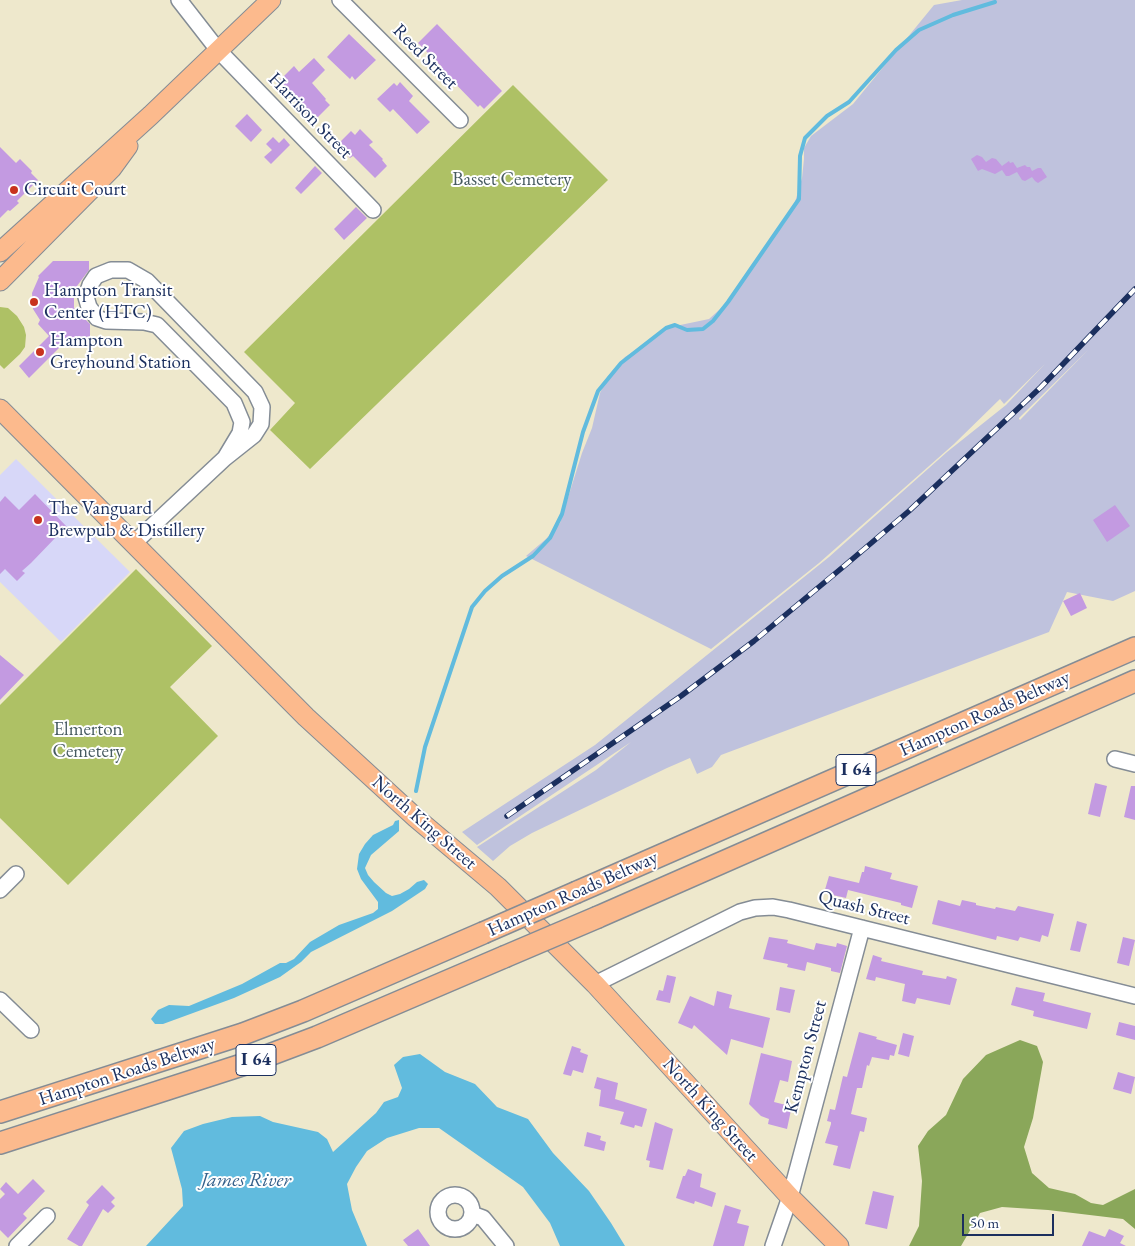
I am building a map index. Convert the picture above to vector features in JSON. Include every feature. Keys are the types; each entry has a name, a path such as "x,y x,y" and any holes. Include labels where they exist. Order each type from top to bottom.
{"highway":[{"name":"Hampton Roads Beltway","path":"0,1112 243,1034 303,1011 1135,648"},
{"name":"Hampton Roads Beltway","path":"0,1143 248,1063 317,1036 598,917 1135,681"}],"main road":[{"path":"0,252 151,115 271,0"},
{"path":"0,281 112,168 151,115"},
{"name":"North King Street","path":"0,409 306,717 416,818 498,887 595,984 790,1197 839,1246"}],"street":[{"name":"Harrison Street","path":"179,0 218,50 373,210"},
{"name":"Reed Street","path":"340,0 460,120"},
{"path":"133,544 225,458 254,435 261,424 262,407 255,392 147,281 128,270 111,270 96,276 86,297 89,307 97,318 106,321 144,322 157,325 234,403 242,422 240,433 225,458"},
{"path":"1115,759 1135,764"},
{"path":"0,890 16,874"},
{"name":"Quash Street","path":"595,984 725,919 755,908 773,907 1135,996"},
{"name":"Kempton Street","path":"773,1246 790,1197 862,928"},
{"path":"0,1000 31,1030"},
{"path":"472,1214 483,1218 506,1246"},
{"path":"17,1246 47,1216"}],"shaded area":[{"path":"962,0 1135,0 1135,591 1113,601 1067,592 1049,632 721,755 712,767 697,774 690,758 532,833 510,846 493,861 477,847 596,770 631,742 477,845 462,832 595,745 829,557 947,452 1006,405 1045,364 1004,404 1000,399 954,444 819,563 711,649 526,556 546,539 560,523 592,428 600,393 608,376 625,357 666,328 709,319 728,302 760,253 784,224 795,202 802,178 804,148 811,136 853,104 934,5","holes":["1088,350 1020,420 1019,418"]},
{"path":"16,459 130,572 61,642 0,582 0,475"}],"green space":[{"name":"Basset Cemetery","path":"513,85 608,180 310,469 270,430 295,403 244,352"},
{"path":"0,307 8,308 17,316 24,327 26,335 25,347 4,369 0,365"},
{"name":"Elmerton Cemetery","path":"136,569 212,646 170,687 218,736 68,885 0,818 0,705"},
{"path":"1020,1040 1037,1046 1043,1062 1033,1118 1024,1147 1032,1173 1049,1188 1075,1194 1091,1203 1103,1205 1135,1189 1135,1229 1123,1219 1048,1210 1002,1207 980,1213 961,1246 909,1246 919,1226 922,1181 918,1146 928,1131 946,1115 963,1079 986,1055"}],"water":[{"path":"399,820 399,831 371,855 365,868 374,882 392,896 400,894 417,882 424,880 428,884 425,889 392,911 311,952 301,962 280,977 234,998 163,1024 155,1024 151,1019 158,1010 169,1005 189,1006 242,984 280,963 286,963 294,959 310,942 339,925 373,913 378,909 378,902 361,879 357,869 359,854 373,835"},
{"name":"James River","path":"420,1054 445,1072 475,1084 497,1107 528,1119 553,1153 589,1191 625,1246 560,1246 550,1223 523,1187 439,1128 419,1128 387,1138 367,1151 347,1184 352,1210 367,1246 146,1246 183,1206 182,1189 171,1148 184,1131 232,1117 260,1116 273,1122 318,1132 327,1139 333,1152 376,1113 384,1102 398,1097 402,1088 394,1065 403,1057"}],"building":[{"path":"437,24 502,91 484,109 480,105 478,107 418,43"},
{"path":"349,34 376,60 355,80 352,76 350,79 327,57"},
{"path":"314,58 325,70 312,83 330,105 313,122 278,82 294,66 299,72"},
{"path":"400,82 413,96 409,101 430,122 417,134 393,109 390,112 377,99 394,83 397,86"},
{"path":"247,114 262,130 251,142 235,126"},
{"path":"360,129 373,142 369,145 383,159 387,166 375,178 353,156 350,158 337,145 351,131 355,135"},
{"path":"273,137 279,143 284,138 290,145 271,164 264,157 272,150 266,144"},
{"name":"Circuit Court","path":"0,147 16,163 20,159 38,180 17,201 19,203 0,218"},
{"path":"977,155 986,162 992,158 996,159 1002,166 1009,161 1010,163 1013,162 1017,168 1025,165 1030,167 1032,171 1041,168 1047,177 1038,183 1032,177 1025,181 1022,180 1017,172 1006,176 1002,170 995,174 982,169 978,171 971,159"},
{"path":"315,166 322,173 301,194 295,188"},
{"path":"356,207 367,218 344,240 334,229"},
{"path":"53,261 89,261 89,270 74,290 74,308 90,324 90,338 69,338 29,378 19,366 49,336 38,324 40,320 33,309 32,293 38,276"},
{"path":"35,494 69,529 60,538 58,535 22,571 25,573 17,581 5,569 0,574 0,502 5,496 19,510"},
{"path":"1115,505 1130,526 1107,542 1093,520"},
{"path":"1080,593 1087,608 1071,616 1063,601"},
{"path":"0,655 24,675 0,700"},
{"path":"1095,783 1107,786 1100,817 1088,814"},
{"path":"1131,786 1135,786 1135,820 1124,817"},
{"path":"865,866 892,873 890,879 918,886 912,908 901,905 901,903 848,890 846,898 824,893 829,876 859,883"},
{"path":"938,900 960,906 962,900 995,909 996,907 1015,911 1018,906 1054,914 1048,937 1042,935 1040,942 1020,937 1018,941 997,936 996,940 932,924"},
{"path":"1077,921 1087,924 1080,952 1070,950"},
{"path":"769,937 788,940 787,943 814,950 816,943 836,947 837,943 847,946 840,973 831,971 831,968 807,962 805,971 787,967 788,964 763,959"},
{"path":"1123,937 1135,940 1129,966 1117,963"},
{"path":"873,955 882,958 881,961 923,971 922,975 946,979 947,976 957,979 950,1005 917,998 915,1004 902,1001 905,984 876,977 875,981 866,979"},
{"path":"667,975 676,977 670,1003 656,1000 659,990 663,991"},
{"path":"780,987 795,990 790,1013 776,1010"},
{"path":"1016,987 1045,993 1043,1001 1091,1013 1087,1029 1033,1016 1034,1011 1011,1005"},
{"path":"717,991 732,995 729,1008 770,1018 763,1048 731,1039 727,1055 694,1025 692,1029 678,1023 690,996 714,1006"},
{"path":"1119,1022 1135,1026 1135,1040 1116,1035"},
{"path":"859,1032 897,1045 894,1056 890,1055 889,1060 872,1057 869,1066 867,1065 862,1088 857,1088 851,1114 867,1118 864,1132 860,1131 850,1169 833,1165 838,1146 825,1143 831,1124 831,1122 827,1121 830,1109 835,1110 843,1076 847,1077"},
{"path":"903,1033 914,1036 909,1057 898,1054"},
{"path":"572,1046 581,1049 580,1052 588,1055 583,1073 573,1070 571,1076 563,1074"},
{"path":"761,1053 792,1061 788,1082 780,1080 774,1102 786,1105 785,1109 791,1110 787,1129 768,1124 769,1119 761,1116 749,1104"},
{"path":"1118,1072 1135,1077 1131,1094 1113,1089"},
{"path":"597,1077 618,1083 615,1099 647,1109 642,1127 635,1125 634,1128 620,1124 624,1112 599,1106 601,1090 594,1088"},
{"path":"655,1122 673,1129 663,1170 649,1167 650,1161 646,1160"},
{"path":"587,1132 601,1136 600,1140 606,1142 604,1151 584,1146"},
{"path":"688,1169 702,1174 700,1187 716,1193 712,1207 695,1201 694,1204 676,1198 683,1176 685,1176"},
{"path":"33,1179 45,1191 23,1214 27,1218 8,1238 0,1230 0,1199 5,1194 0,1189 6,1182 18,1194"},
{"path":"102,1185 115,1198 111,1202 115,1206 108,1213 103,1209 82,1246 79,1246 67,1239 89,1205 86,1202"},
{"path":"873,1191 894,1196 887,1229 865,1224"},
{"path":"725,1205 741,1210 737,1223 749,1226 744,1246 713,1246"},
{"path":"418,1229 430,1246 408,1246 403,1240"},
{"path":"1109,1229 1124,1236 1120,1243 1126,1246 1082,1246 1089,1231 1105,1237"}],"waterway":[{"path":"416,791 425,747 472,607 485,591 502,576 533,556 550,538 562,514 583,432 598,391 621,363 666,328 675,325 687,330 703,329 713,321 799,199 800,156 805,138 827,116 849,102 896,50 919,30 953,15 995,2"}],"railway":[{"path":"507,816 681,696 754,641 843,567 909,511 1041,387 1135,289"}],"place":[{"name":"Circuit Court","path":"14,190"},
{"name":"Hampton Transit Center (HTC)","path":"34,302"},
{"name":"Hampton Greyhound Station","path":"40,352"},
{"name":"The Vanguard Brewpub & Distillery","path":"38,520"}]}
